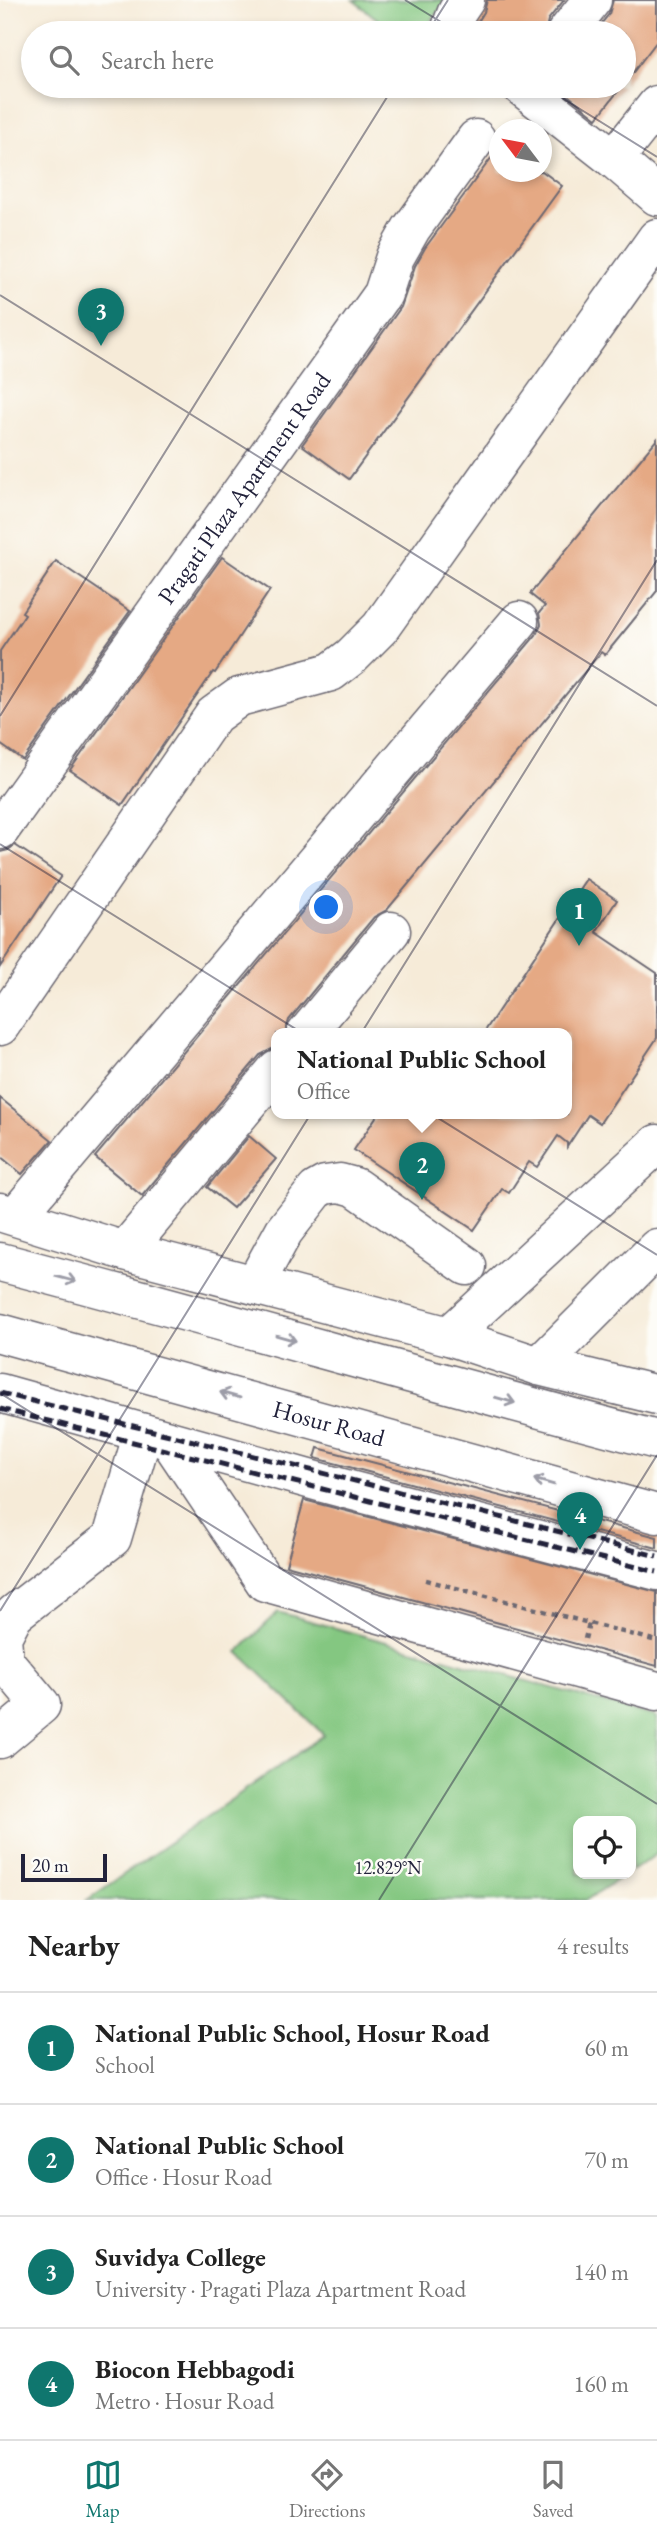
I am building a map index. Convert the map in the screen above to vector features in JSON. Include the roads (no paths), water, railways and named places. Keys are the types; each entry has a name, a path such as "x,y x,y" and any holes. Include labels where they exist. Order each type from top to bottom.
{"main road":[{"path":"453,21 465,0"},
{"path":"575,21 592,0"},
{"path":"537,98 657,196"},
{"path":"614,159 657,105"},
{"name":"Pragati Plaza Apartment Road","path":"0,830 383,294 395,257 411,229 476,139"},
{"path":"0,1026 214,715 239,696 331,672 352,656 380,628 657,238"},
{"path":"519,621 8,1214 125,1251 255,1283 450,1336 539,1366 657,1395"},
{"path":"311,1028 391,931"},
{"path":"125,1251 271,1076"},
{"path":"450,1336 657,1144"},
{"path":"255,1283 284,1231 316,1190 326,1185 355,1187 467,1266"},
{"path":"539,1366 657,1248"},
{"path":"0,1262 657,1440"},
{"name":"Hosur Road","path":"7,1343 657,1514"},
{"path":"0,1393 657,1571"},
{"path":"157,1437 265,1582 657,1690"},
{"path":"0,1739 41,1705 5,1661 2,1637 14,1614 112,1538 157,1437"}],"railway":[{"path":"0,1393 657,1556"},
{"path":"0,1409 657,1572"}],"place":[{"name":"Suvidya College","path":"101,346"},
{"name":"National Public School, Hosur Road","path":"579,946"},
{"name":"National Public School","path":"422,1200"},
{"name":"Biocon Hebbagodi","path":"580,1550"}]}
